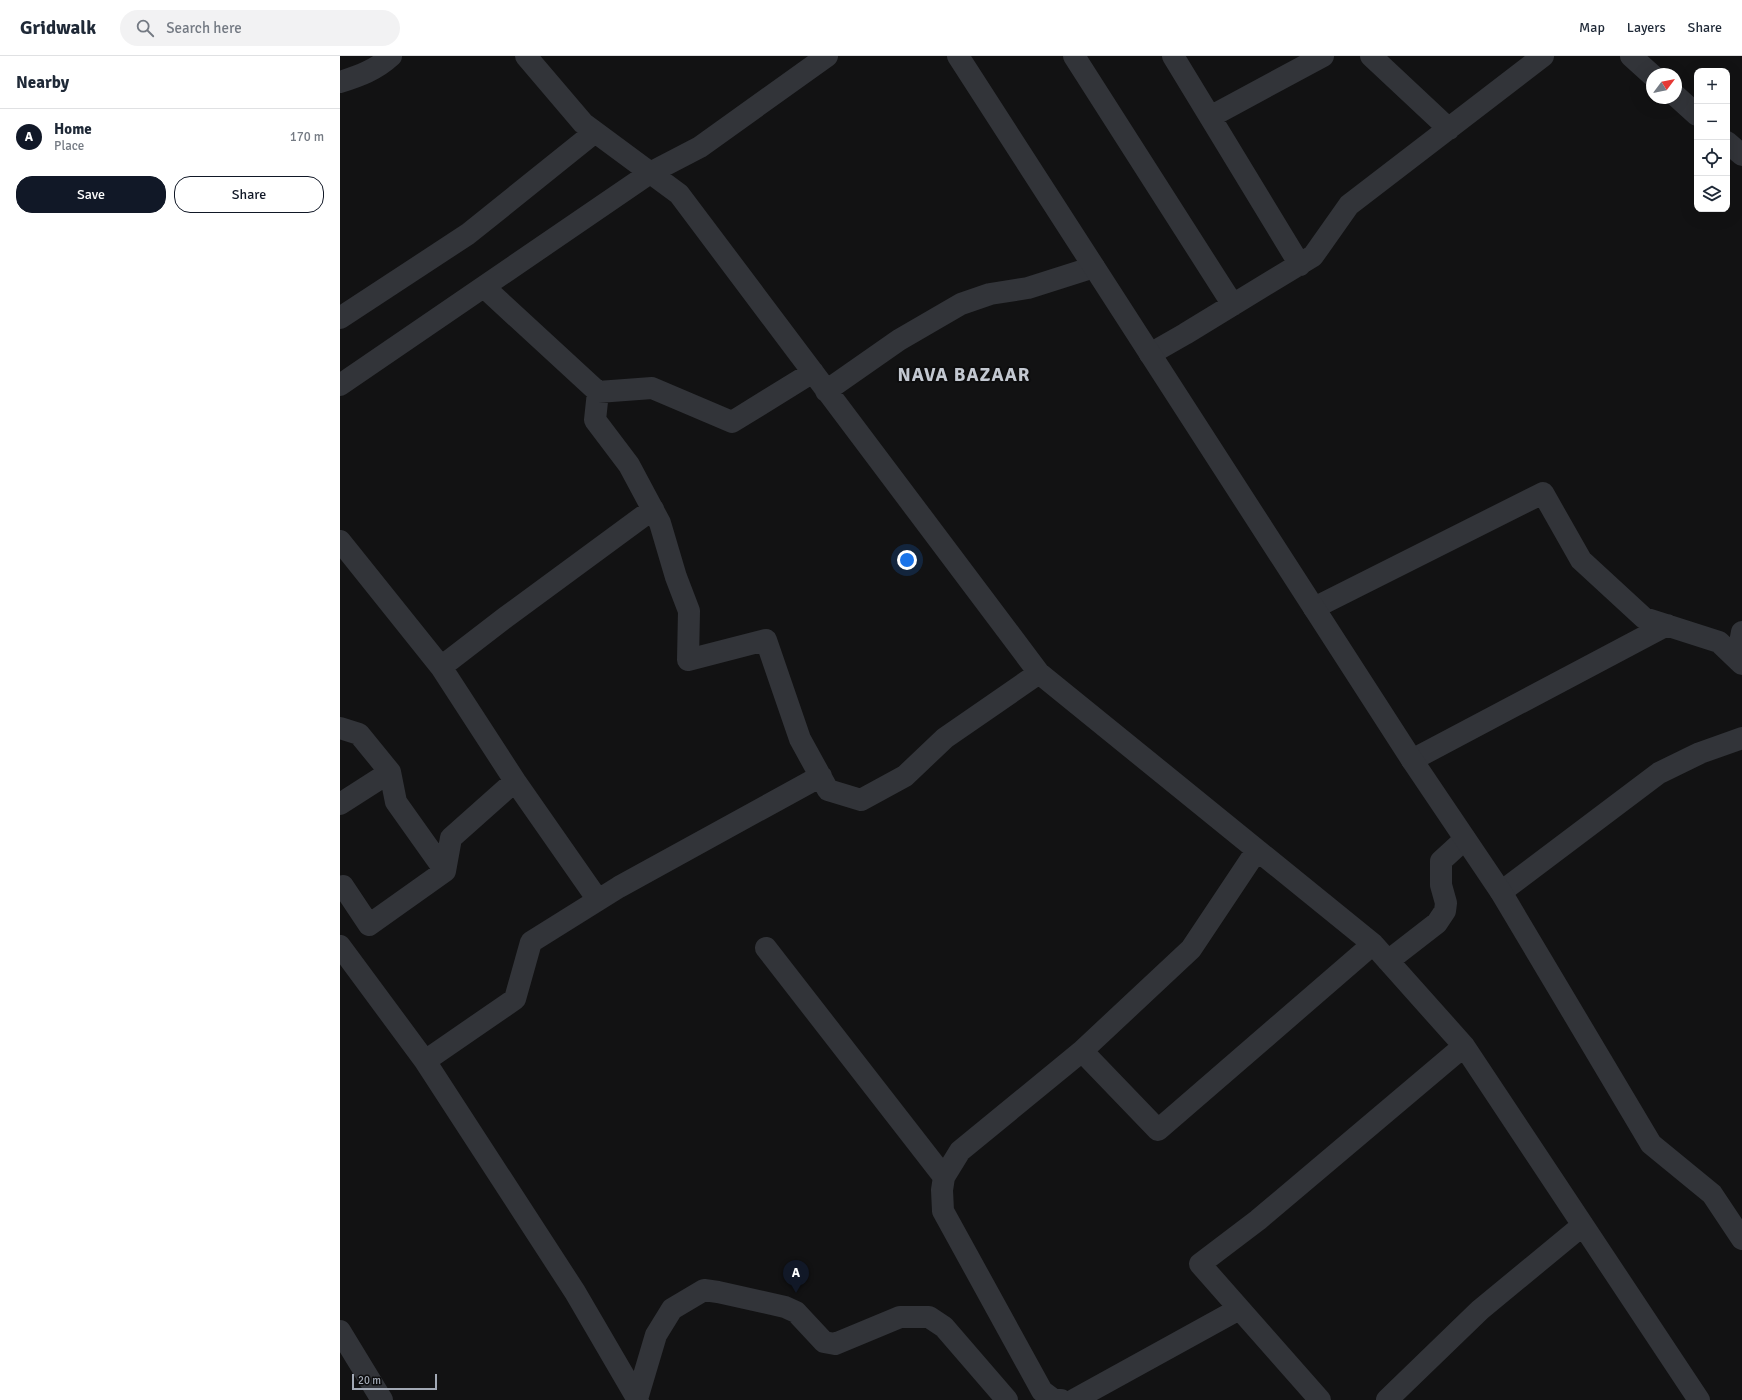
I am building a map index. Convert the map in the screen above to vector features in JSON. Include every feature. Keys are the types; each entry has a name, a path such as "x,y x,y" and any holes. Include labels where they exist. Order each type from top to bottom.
{"street":[{"path":"340,82 367,73 384,63 391,56"},
{"path":"526,56 583,123 679,194 1039,673 1373,944 1464,1046 1699,1400"},
{"path":"340,385 650,173 700,147 827,56"},
{"path":"958,56 1412,760 1501,892 1651,1144 1712,1194 1742,1239"},
{"path":"1074,56 1233,305"},
{"path":"1173,56 1300,265"},
{"path":"1210,117 1323,56"},
{"path":"1371,56 1449,129"},
{"path":"1150,354 1313,256 1350,205 1543,56"},
{"path":"1631,56 1646,70"},
{"path":"1682,101 1694,112"},
{"path":"340,318 468,234 595,132"},
{"path":"1730,145 1742,155"},
{"path":"826,391 899,340 961,304 990,294 1028,288 1094,267"},
{"path":"484,286 598,392 652,388 732,422 813,372"},
{"path":"598,392 594,420 629,465 660,523 676,577 689,611 688,660 766,640 800,739 828,790 861,800 905,776 945,738 1039,673"},
{"path":"1314,608 1543,493 1581,560 1644,618 1719,642 1740,661"},
{"path":"441,667 506,617 653,509"},
{"path":"340,541 441,667 515,781 598,900"},
{"path":"1412,760 1667,625"},
{"path":"1740,661 1742,632"},
{"path":"340,728 359,734 390,772 396,802 445,871"},
{"path":"1501,892 1659,773 1700,753 1742,738"},
{"path":"340,804 390,772"},
{"path":"425,1062 515,999 531,942 619,887 821,776"},
{"path":"340,889 343,886 369,925 445,871 451,838 515,781"},
{"path":"1388,961 1437,923 1446,911 1446,903 1441,885 1441,861 1466,839"},
{"path":"1048,1398 1042,1391 943,1211 942,1190 944,1178 960,1151 1082,1050 1190,949 1257,850"},
{"path":"1082,1050 1158,1130 1373,944"},
{"path":"340,946 425,1062 575,1292 638,1399"},
{"path":"766,948 944,1178"},
{"path":"1320,1400 1200,1264 1258,1220 1464,1046"},
{"path":"1387,1400 1480,1310 1583,1225"},
{"path":"638,1399 656,1335 672,1309 704,1290 785,1307 796,1312 824,1342 834,1344 900,1317 929,1317 944,1327 1007,1400"},
{"path":"1074,1400 1239,1309"},
{"path":"340,1331 382,1400"}],"place":[{"name":"Home","path":"796,1293"}],"district":[{"name":"NAVA BAZAAR","path":"964,375"}]}
